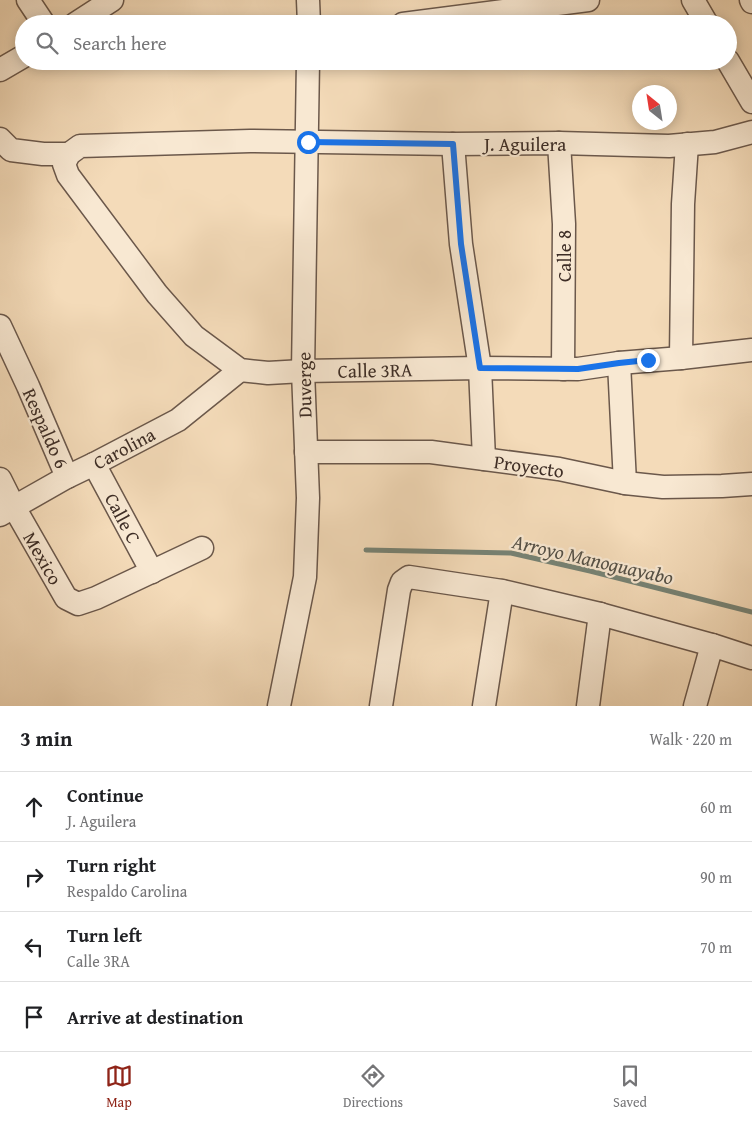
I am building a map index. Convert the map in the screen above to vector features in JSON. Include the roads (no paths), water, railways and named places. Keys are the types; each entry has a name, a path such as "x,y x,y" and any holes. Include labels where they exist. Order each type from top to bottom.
{"street":[{"path":"28,0 38,15"},
{"path":"89,15 112,0"},
{"path":"308,0 309,15"},
{"path":"435,10 584,0"},
{"path":"693,0 702,15"},
{"path":"0,70 15,61"},
{"name":"Duverge","path":"279,706 305,577 308,498 303,371 308,70"},
{"path":"733,70 752,102"},
{"name":"J. Aguilera","path":"67,159 80,146 250,141 453,144 559,143 669,146 715,142 752,132"},
{"path":"0,139 11,150 67,159 68,175 157,294 194,336 240,370"},
{"name":"Calle 8","path":"559,143 564,224 563,369"},
{"path":"453,144 461,244 480,368 484,459"},
{"path":"681,358 683,204 687,144"},
{"name":"Respaldo 6","path":"0,326 67,477"},
{"name":"Calle 3RA","path":"240,370 268,373 480,368 578,369 619,363 752,350"},
{"path":"619,363 625,483"},
{"name":"Carolina","path":"7,511 67,477 178,420 240,370"},
{"name":"Proyecto","path":"306,452 431,452 559,470 625,483 663,487 752,484"},
{"name":"Calle C","path":"94,464 152,572"},
{"name":"Mexico","path":"0,479 7,511 66,598 78,604 96,598 152,572"},
{"path":"152,572 202,548"},
{"path":"381,706 399,590 402,582 409,577 502,591 600,614 752,658"},
{"path":"484,706 502,591"},
{"path":"588,706 600,614"},
{"path":"695,706 712,645"}],"waterway":[{"name":"Arroyo Manoguayabo","path":"366,550 511,553 752,612"}]}
